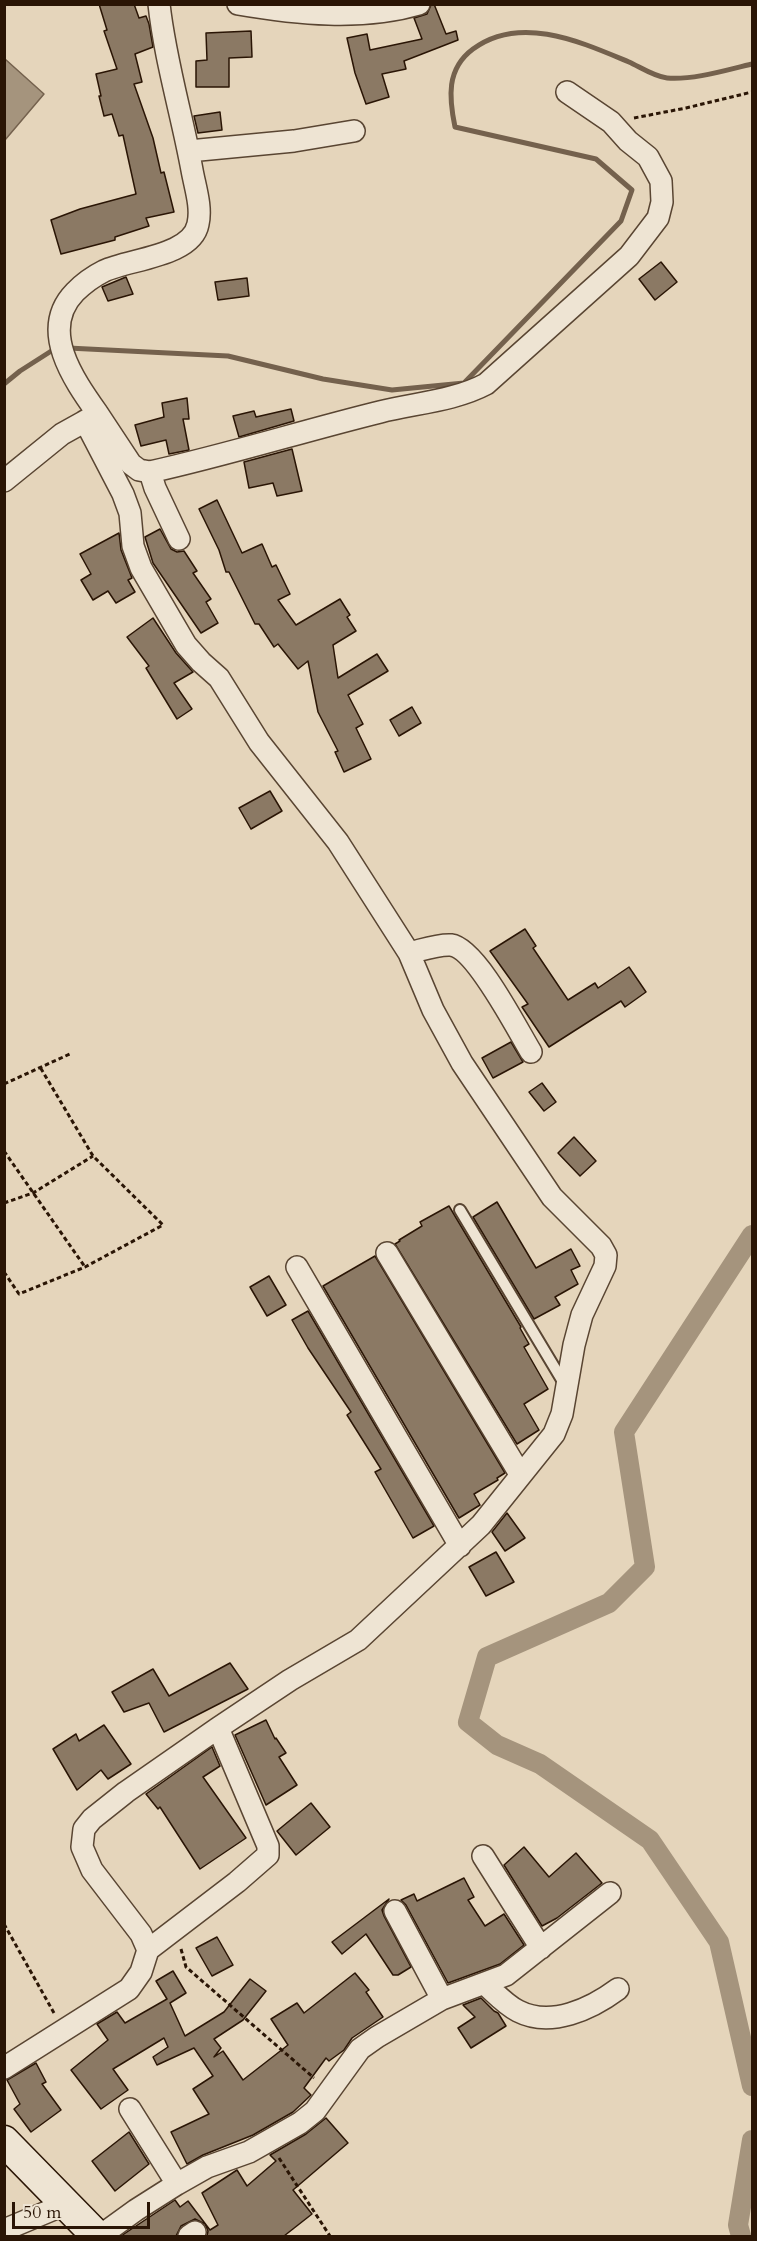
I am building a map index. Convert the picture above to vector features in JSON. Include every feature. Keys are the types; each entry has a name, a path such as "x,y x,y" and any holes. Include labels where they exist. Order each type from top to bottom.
{"main road":[{"path":"4,2141 98,2236"}],"street":[{"path":"148,1950 141,1935 92,1870 82,1847 84,1829 92,1819 126,1792 218,1728 290,1680 358,1640 482,1525 520,1474 554,1434 562,1414 574,1345 582,1315 605,1266 606,1255 601,1246 552,1197 462,1063 434,1010 409,952 338,842 259,742 219,678 194,654 169,616 141,568 133,546 130,513 71,374 58,333 58,319 62,309 80,287 103,271 181,247 193,236 198,226 200,211 166,50 159,4"},
{"path":"238,4 292,12 340,14 405,8 419,4"},
{"path":"152,480 221,456 392,409 472,392 486,384 629,256 658,219 662,202 661,181 658,173 648,157 628,141 611,122 567,92"},
{"path":"189,151 294,141 354,131"},
{"path":"91,418 131,464 152,480 179,539"},
{"path":"4,481 62,434 91,418"},
{"path":"409,952 452,945 466,953 479,967 531,1052"},
{"path":"387,1253 520,1474"},
{"path":"297,1267 460,1546"},
{"path":"4,2068 129,1989 141,1972 148,1950 237,1882 268,1855 268,1846 218,1728"},
{"path":"483,1856 540,1948"},
{"path":"98,2236 207,2167 249,2152 300,2123 315,2111 360,2049 442,1999 506,1975 610,1893"},
{"path":"395,1911 442,1999"},
{"path":"485,1984 517,2010 529,2015 545,2016 578,2012 599,2003 618,1989"},
{"path":"130,2109 177,2184"},
{"path":"4,2230 66,2204"}],"lane":[{"path":"460,1210 567,1388"}],"path":[{"path":"611,122 686,108 753,92"},
{"path":"4,1084 72,1053"},
{"path":"4,1272 19,1294 86,1267 163,1225 93,1156 40,1067"},
{"path":"4,1151 86,1267"},
{"path":"4,1203 33,1193 93,1156"},
{"path":"4,1924 64,2031"},
{"path":"176,1929 186,1967 329,2091"},
{"path":"268,2142 330,2236"}],"shaded area":[{"path":"5,59 44,94 5,140"}],"building":[{"path":"99,4 134,4 139,18 146,16 149,24 153,47 135,54 142,82 134,84 153,138 161,173 164,172 174,212 146,218 149,226 115,237 115,240 61,254 51,220 80,209 136,194 123,135 119,136 112,114 104,116 99,96 101,96 96,74 117,69 104,31 107,30"},
{"path":"434,4 446,34 456,31 458,40 404,61 406,69 382,74 389,97 366,104 355,73 347,38 367,34 370,50 422,39 414,18 427,14 431,5"},
{"path":"251,31 252,57 229,58 229,87 196,87 196,61 207,60 206,33"},
{"path":"220,112 222,130 198,133 194,116"},
{"path":"661,262 677,282 655,300 639,279"},
{"path":"126,277 133,294 108,301 102,287"},
{"path":"247,278 249,296 218,300 215,282"},
{"path":"187,398 189,419 183,419 189,450 169,454 166,440 141,446 135,425 164,417 162,403"},
{"path":"291,409 294,421 239,437 233,416 254,411 256,417"},
{"path":"292,449 302,491 277,496 273,483 249,488 244,462"},
{"path":"217,500 242,553 262,544 272,567 276,565 290,594 278,600 296,625 340,599 356,631 333,645 338,678 377,654 388,671 348,695 363,724 356,728 371,759 344,772 335,752 338,751 318,712 308,661 298,669 278,644 274,647 259,624 255,624 229,572 226,572 219,550 199,509"},
{"path":"160,529 171,549 177,552 184,551 197,571 193,573 211,599 206,602 218,623 201,633 153,563 145,537"},
{"path":"119,533 121,550 132,578 128,580 135,592 116,603 108,591 93,600 81,580 91,574 80,554"},
{"path":"153,618 176,653 193,672 174,683 192,709 177,719 146,668 149,666 127,637"},
{"path":"412,707 421,723 399,736 390,720"},
{"path":"270,791 282,811 251,829 239,808"},
{"path":"525,929 536,946 533,948 568,1000 595,983 598,988 629,967 646,992 625,1007 621,1001 549,1047 522,1007 528,1004 490,951"},
{"path":"511,1042 523,1062 493,1078 482,1058"},
{"path":"542,1083 556,1102 544,1111 529,1092"},
{"path":"574,1137 596,1161 580,1176 558,1153"},
{"path":"497,1202 536,1268 571,1249 580,1266 571,1270 578,1284 555,1297 560,1305 534,1319 473,1217"},
{"path":"449,1206 521,1327 529,1344 524,1347 548,1389 524,1404 539,1430 517,1444 395,1244 422,1226 420,1222"},
{"path":"375,1256 505,1473 497,1478 498,1480 474,1494 480,1505 459,1518 323,1286"},
{"path":"269,1276 286,1305 267,1316 250,1287"},
{"path":"308,1311 434,1526 413,1538 375,1472 381,1469 347,1415 351,1412 292,1320"},
{"path":"507,1513 525,1538 505,1551 492,1532"},
{"path":"496,1552 514,1582 486,1596 469,1567"},
{"path":"230,1663 248,1689 164,1732 149,1703 124,1712 112,1692 153,1669 169,1696"},
{"path":"266,1720 275,1739 286,1753 279,1757 297,1785 266,1805 235,1735"},
{"path":"104,1725 131,1764 108,1779 101,1770 77,1790 53,1749 76,1734 79,1741"},
{"path":"212,1747 220,1766 203,1777 246,1838 200,1869 160,1807 158,1809 146,1794"},
{"path":"311,1803 330,1827 296,1855 277,1831"},
{"path":"524,1847 549,1877 576,1853 602,1883 557,1918 542,1926 504,1865"},
{"path":"464,1878 474,1897 468,1900 485,1926 504,1914 524,1945 500,1964 448,1983 406,1905 401,1900 414,1894 417,1901"},
{"path":"389,1899 382,1910 411,1967 398,1975 393,1975 366,1934 342,1954 332,1942"},
{"path":"217,1937 233,1965 212,1976 196,1948"},
{"path":"173,1971 186,1993 170,2003 185,2036 224,2012 250,1979 266,1991 243,2020 214,2039 221,2048 214,2057 223,2051 243,2080 288,2045 271,2019 297,2003 304,2013 355,1973 369,1990 366,1992 383,2017 352,2038 344,2050 329,2061 326,2058 304,2088 311,2095 293,2112 253,2135 203,2155 187,2164 171,2132 209,2114 193,2089 213,2076 194,2048 157,2065 153,2057 168,2047 164,2038 113,2069 128,2090 101,2109 71,2070 108,2040 97,2024 117,2012 125,2023 167,1999 156,1981"},
{"path":"481,1998 498,2013 506,2026 471,2048 458,2028 475,2017 463,2005"},
{"path":"36,2063 46,2082 42,2084 61,2110 31,2132 14,2109 20,2104 7,2080"},
{"path":"326,2118 348,2143 293,2190 312,2214 284,2236 207,2236 208,2231 205,2224 195,2219 181,2226 176,2236 121,2236 175,2200 180,2207 188,2201 210,2230 218,2225 202,2193 237,2170 247,2186 276,2161 270,2155 306,2134"},
{"path":"129,2132 149,2164 115,2191 92,2161"}],"waterway":[{"path":"68,348 228,356 323,379 392,390 464,383 621,221 632,190 596,159 455,127 451,105 452,85 454,75 464,57 491,39 510,33 530,32 571,40 667,78 699,76 752,64"},
{"path":"4,384 56,348"},
{"path":"752,1235 624,1432 645,1567 609,1603 487,1657 468,1722 497,1745 540,1764 650,1840 719,1942 752,2086"},
{"path":"741,2236 738,2225 752,2140"}]}
